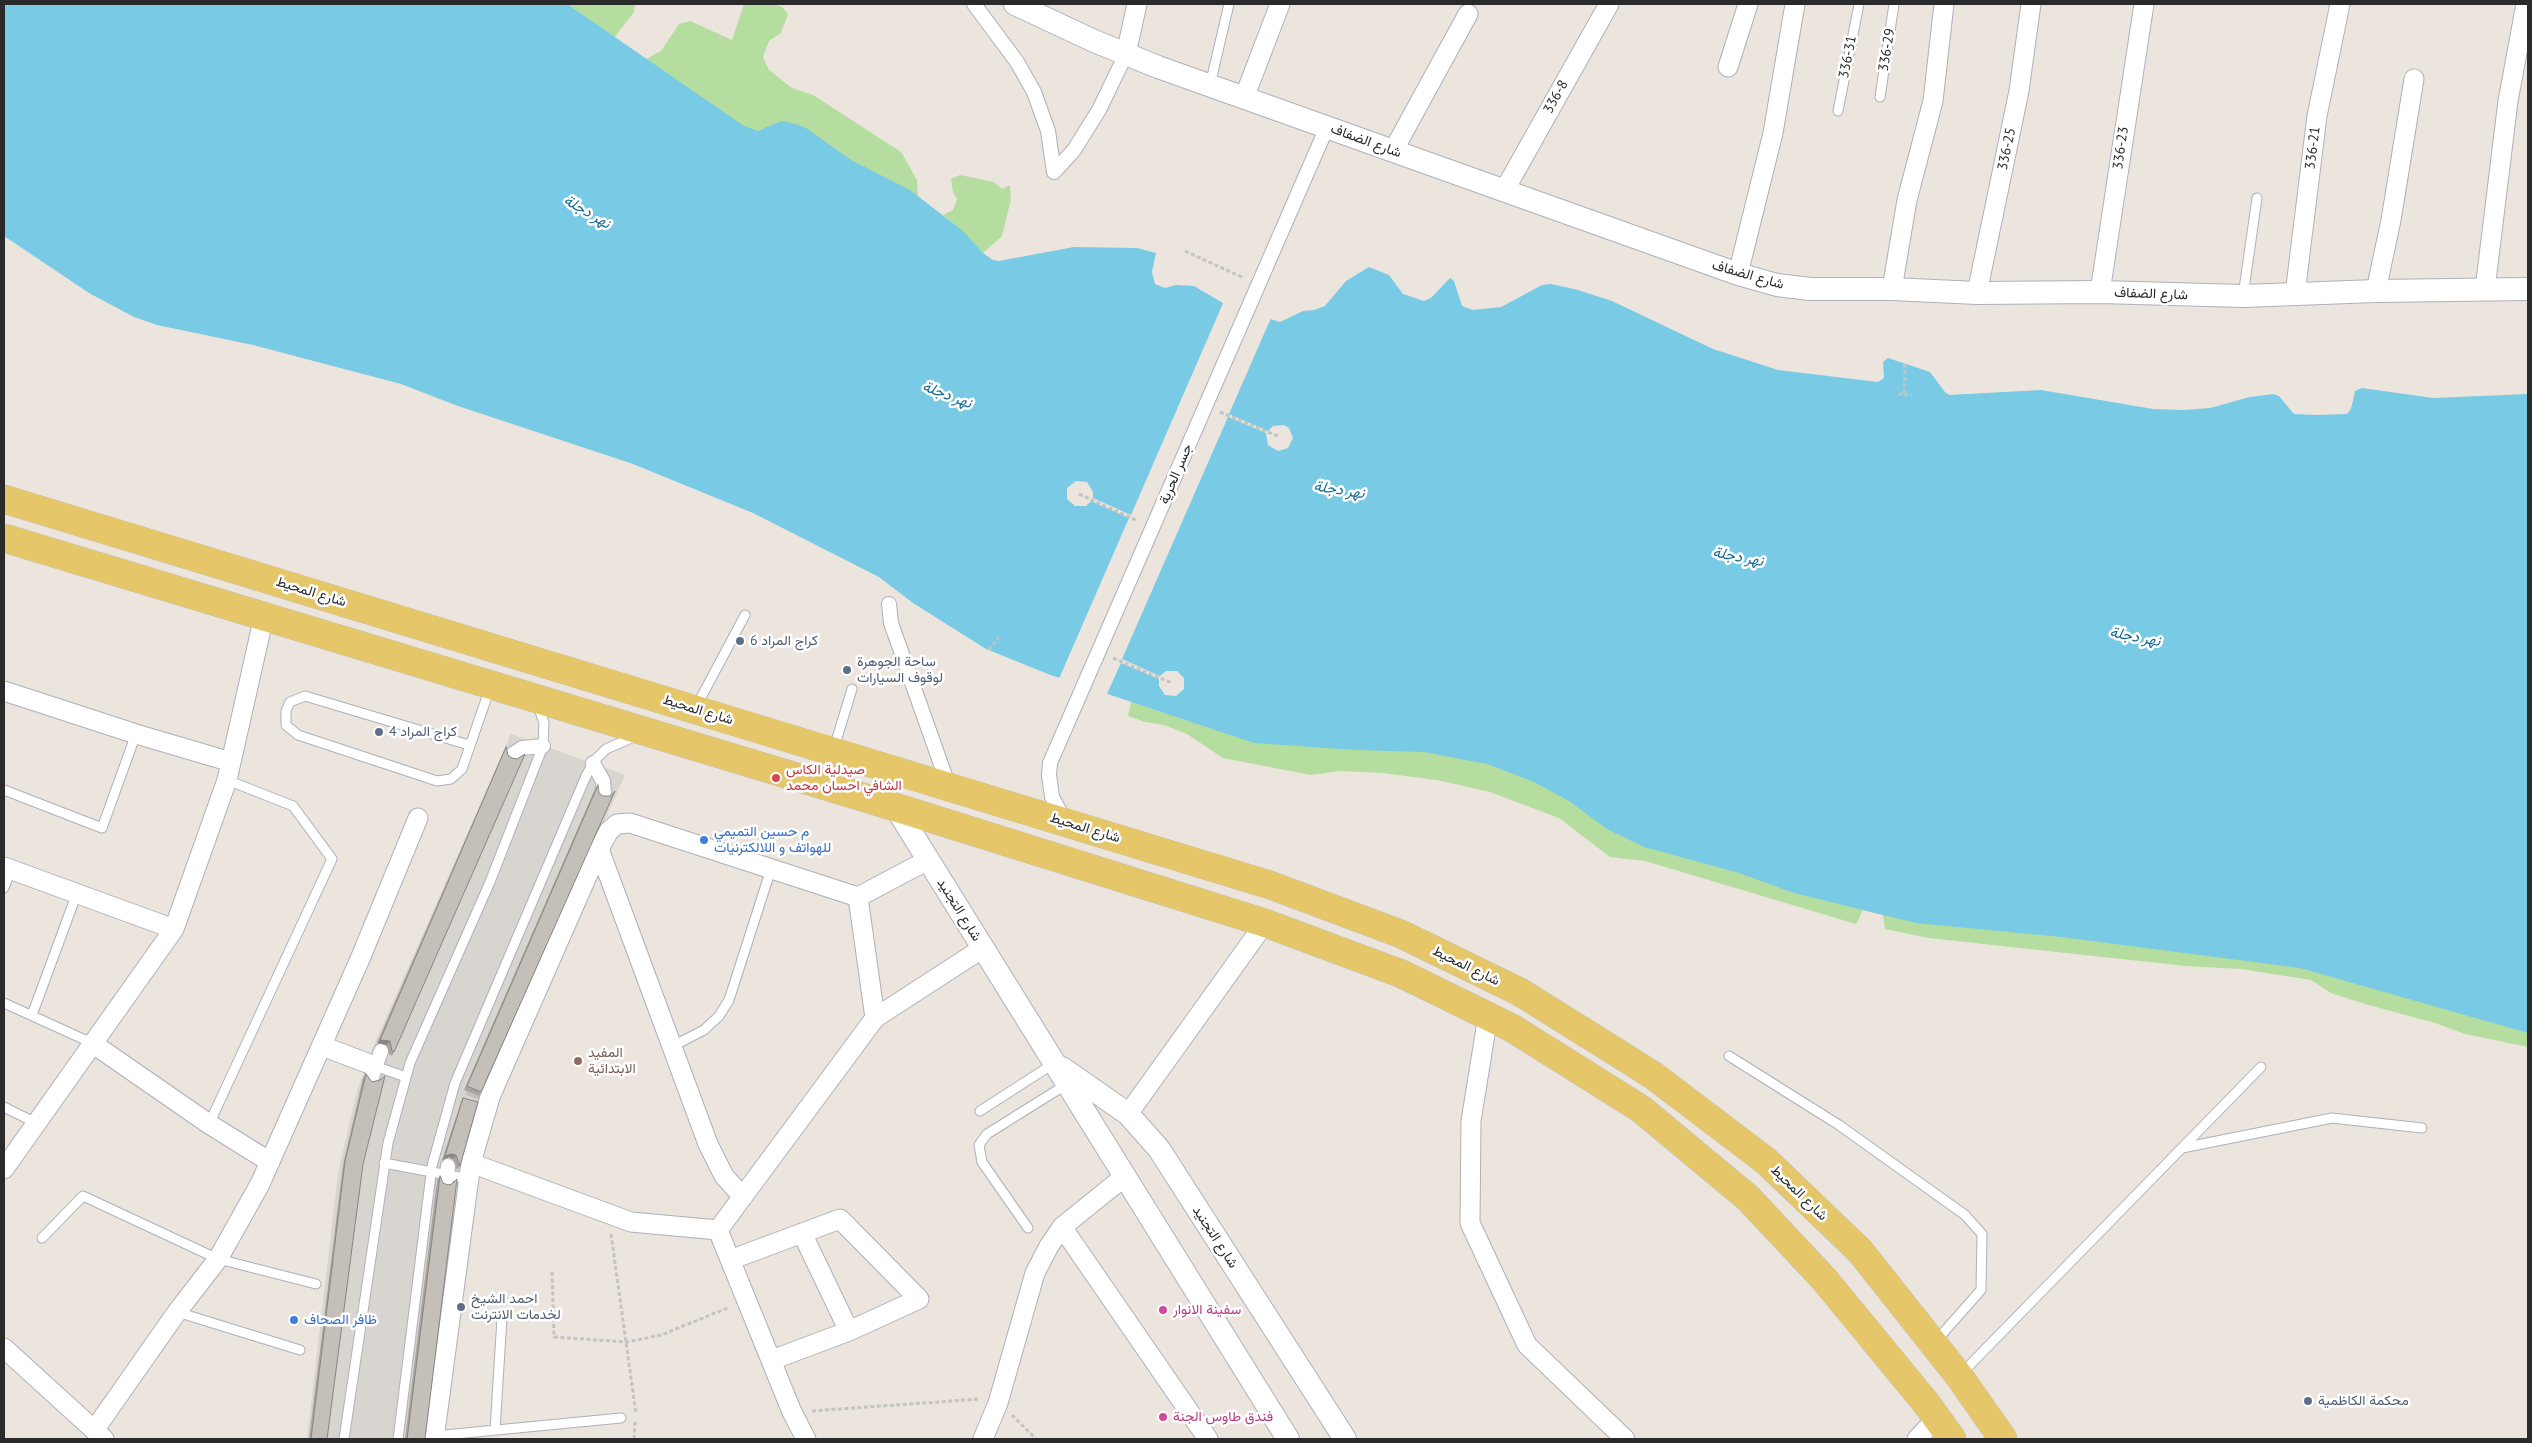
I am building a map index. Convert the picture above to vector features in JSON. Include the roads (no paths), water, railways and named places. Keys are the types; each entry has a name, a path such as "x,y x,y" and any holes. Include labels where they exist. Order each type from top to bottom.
{"main road":[{"name":"شارع المحيط","path":"4,499 1107,835 1270,886 1401,934 1520,992 1664,1083 1766,1160 1860,1251 1959,1376 2002,1439"},
{"path":"4,538 896,808 1265,923 1402,974 1512,1028 1612,1091 1645,1113 1748,1198 1824,1279 1944,1429"},
{"path":"1052,857 1064,844 1066,833 1064,822"},
{"path":"1098,871 1094,860 1094,850 1098,841 1107,835"},
{"path":"1612,1091 1627,1082 1631,1073 1632,1062"},
{"path":"1645,1113 1645,1102 1649,1092 1664,1083"}],"street":[{"path":"974,4 1017,62 1034,92 1048,132 1054,172 1074,150 1089,126 1126,54 1137,4"},
{"name":"شارع الضفاف","path":"1015,4 1126,54 1244,98 1738,274 1777,285 1810,289 1892,289 1977,293 2100,292 2243,296 2376,291 2528,289"},
{"path":"1244,98 1280,4"},
{"name":"336-8","path":"1504,191 1609,4"},
{"path":"1728,68 1748,4"},
{"path":"1738,274 1772,133 1795,4"},
{"path":"1892,289 1907,200 1933,102 1944,4"},
{"name":"336-25","path":"1977,293 2019,91 2031,4"},
{"name":"336-23","path":"2100,292 2144,4"},
{"name":"336-21","path":"2294,294 2317,116 2340,4"},
{"path":"2485,290 2508,101 2526,4"},
{"path":"1393,151 1470,9"},
{"path":"2376,291 2391,220 2414,80"},
{"name":"جسر الحرية","path":"1064,822 1052,797 1049,769 1098,651 1327,127"},
{"path":"889,604 891,623 949,787"},
{"path":"4,1169 174,929 229,771 264,616"},
{"path":"4,691 136,734 229,771"},
{"path":"512,754 522,748 543,746"},
{"path":"593,763 603,781 604,792"},
{"name":"شارع التجنيد","path":"896,808 1288,1439"},
{"path":"4,1348 100,1434 177,1312 218,1259 270,1162 322,1046 418,818"},
{"path":"434,1437 457,1173 599,849 613,827 624,822 858,896 928,860"},
{"path":"599,849 708,1144 727,1180 743,1196"},
{"path":"7,868 174,929"},
{"path":"858,896 874,1018"},
{"path":"1128,1114 1265,923"},
{"path":"718,1230 874,1018 983,948"},
{"path":"1488,1016 1472,1121 1470,1223 1527,1345 1625,1439"},
{"path":"92,1043 209,1124 270,1162"},
{"path":"322,1046 371,1069 381,1051"},
{"name":"شارع التجنيد","path":"1055,1063 1128,1114 1159,1149 1345,1439"},
{"path":"457,1173 631,1222 718,1230"},
{"path":"983,1439 998,1403 1035,1273 1048,1246 1062,1226 1124,1177"},
{"path":"730,1260 840,1218 920,1299 849,1331 772,1360"},
{"path":"1062,1226 1208,1439"},
{"path":"718,1230 792,1412 806,1439"},
{"path":"802,1233 849,1331"},
{"path":"1916,1439 1944,1429"}],"lane":[{"path":"1210,85 1229,4"},
{"name":"336-31","path":"1838,111 1859,4"},
{"name":"336-29","path":"1880,96 1894,4"},
{"path":"2243,296 2257,198"},
{"path":"695,709 745,615"},
{"path":"469,745 305,696 290,702 286,711 286,725 298,735 437,781 452,779 462,770 491,685"},
{"path":"833,751 852,689"},
{"path":"344,1439 384,1163 406,1077 410,1063 490,882 543,746 544,723 535,698"},
{"path":"398,1439 431,1171 455,1083 593,763 606,748 647,732"},
{"path":"4,790 102,828 136,734"},
{"path":"209,1124 332,859 293,806 229,771"},
{"path":"4,888 7,868"},
{"path":"673,1046 704,1030 719,1016 729,1000 771,869"},
{"path":"32,1015 77,893"},
{"path":"4,1003 92,1043"},
{"path":"1729,1056 1847,1131 1965,1215 1982,1234 1981,1290 1934,1344"},
{"path":"980,1111 1055,1063"},
{"path":"1959,1376 2261,1067"},
{"path":"371,1069 406,1077"},
{"path":"1028,1228 982,1162 979,1145 987,1134 1067,1084"},
{"path":"4,1107 36,1123"},
{"path":"2182,1148 2332,1118 2422,1128"},
{"path":"384,1163 431,1171 457,1173"},
{"path":"42,1238 83,1196 218,1259 316,1284"},
{"path":"177,1312 300,1350"},
{"path":"495,1430 502,1318"},
{"path":"434,1437 621,1418"}],"water":[{"name":"نهر دجلة","path":"4,4 567,4 744,126 758,131 781,121 806,128 851,160 910,190 963,231 983,253 993,260 999,261 1074,247 1137,248 1156,253 1152,272 1155,284 1165,288 1176,285 1194,286 1228,306 1280,322 1303,311 1325,306 1346,281 1369,267 1389,275 1403,294 1424,301 1431,298 1450,278 1454,281 1462,306 1473,310 1501,307 1542,285 1551,284 1578,290 1612,301 1713,349 1778,370 1878,382 1884,378 1883,362 1888,358 1930,372 1949,395 2041,390 2153,409 2184,410 2210,408 2250,397 2273,394 2279,396 2294,414 2316,415 2347,414 2351,409 2355,391 2362,388 2433,398 2528,394 2528,1033 2300,968 2061,937 1916,923 1794,893 1739,873 1644,847 1607,829 1569,801 1534,782 1487,764 1424,752 1355,750 1254,743 1048,674 986,649 913,603 879,577 753,513 633,464 458,406 401,384 253,345 157,325 134,317 89,293 4,236"}],"tunnel":[{"path":"465,1117 480,1076"}],"place":[{"name":"كراج المراد 6","path":"740,641"},
{"name":"ساحة الجوهرة لوقوف السيارات","path":"847,670"},
{"name":"كراج المراد 4","path":"379,732"},
{"name":"صيدلية الكاس الشافي احسان محمد","path":"776,778"},
{"name":"م حسين التميمي للهواتف و اللالكترنيات","path":"704,840"},
{"name":"المفيد الابتدائية","path":"578,1061"},
{"name":"احمد الشيخ لخدمات الانترنت","path":"461,1307"},
{"name":"سفينة الانوار","path":"1163,1310"},
{"name":"ظافر الصحاف","path":"294,1320"},
{"name":"محكمة الكاظمية","path":"2308,1401"},
{"name":"فندق طاوس الجنة","path":"1163,1417"}]}
